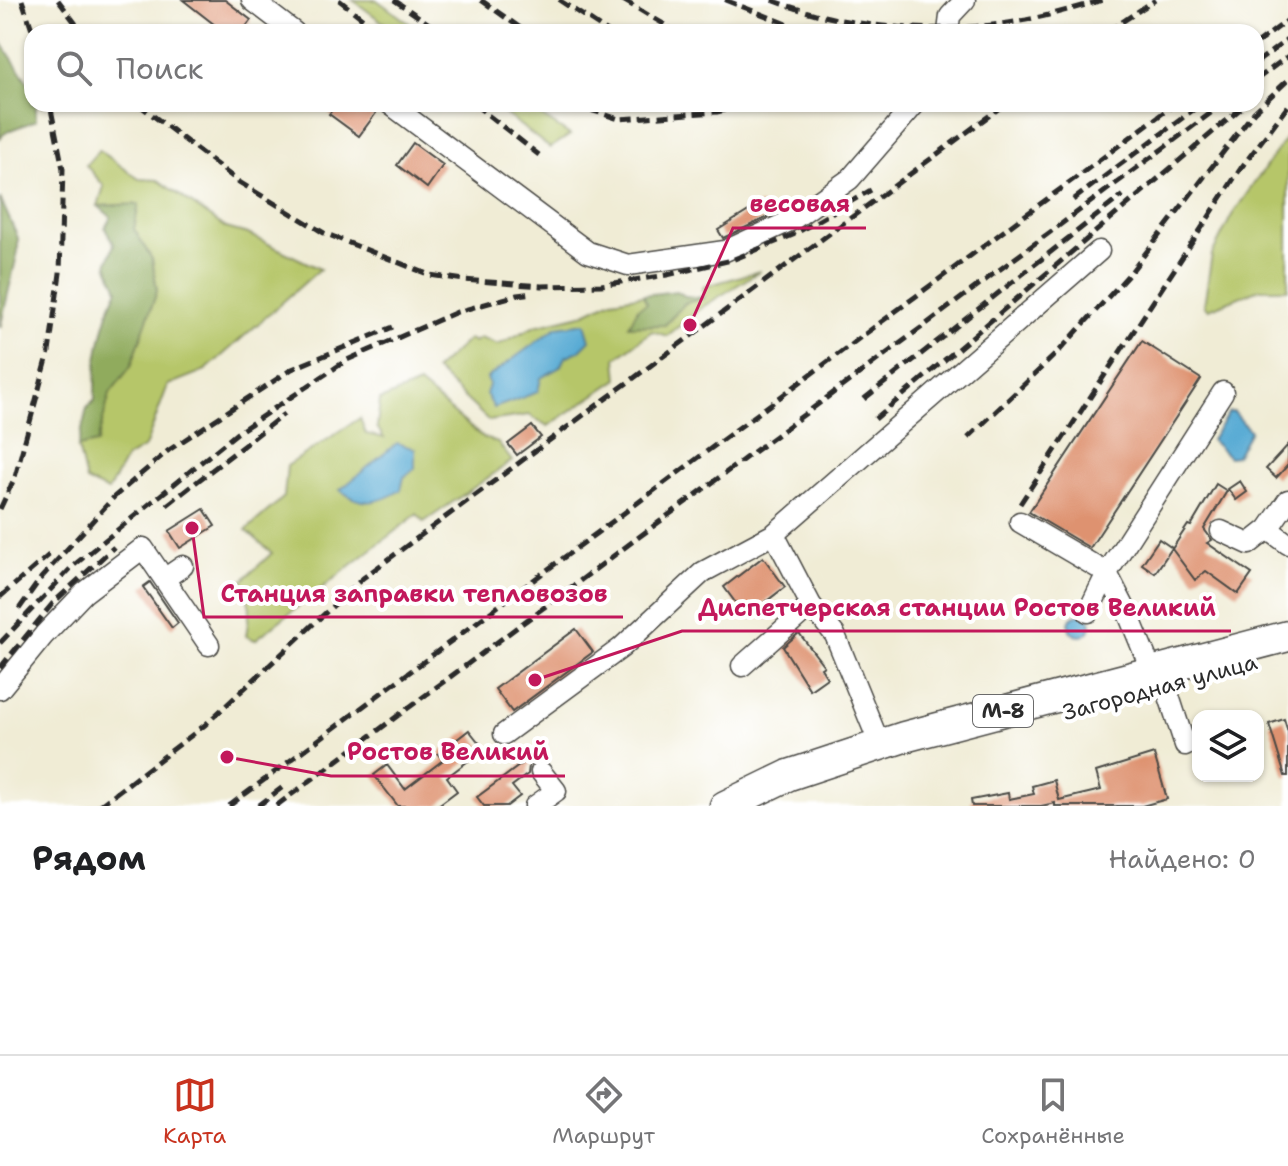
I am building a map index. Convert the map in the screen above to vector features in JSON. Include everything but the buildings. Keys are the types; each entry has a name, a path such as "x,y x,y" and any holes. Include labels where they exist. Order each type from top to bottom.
{"highway":[{"name":"Загородная улица","path":"758,806 796,789 867,765 1159,680 1288,636"},
{"name":"Загородная улица","path":"725,806 789,775 880,745 1159,680 1288,654"}],"lane":[{"path":"252,0 284,24"},
{"path":"949,24 950,16 965,0"},
{"path":"401,112 588,252 628,265 725,251 792,220 850,179 908,112"},
{"path":"504,734 621,648 703,572 774,534 1099,251"},
{"path":"1088,612 1107,573 1223,392"},
{"path":"1221,531 1249,544 1268,529 1288,500"},
{"path":"1020,522 1107,573 1159,680 1185,745"},
{"path":"1268,529 1288,544"},
{"path":"774,534 811,605 835,635 880,745"},
{"path":"0,689 44,635 84,593 143,548 209,645"},
{"path":"164,579 183,566"},
{"path":"742,666 811,605"},
{"path":"535,806 556,791 541,772"}],"green space":[{"path":"353,0 377,0 410,24 385,24"},
{"path":"0,40 24,77 24,112 36,112 36,120 0,138"},
{"path":"503,112 535,112 570,135 550,148"},
{"path":"1288,135 1288,289 1259,289 1209,309 1204,305 1212,254 1232,215"},
{"path":"99,150 139,179 158,180 226,228 248,234 320,269 206,370 168,385 145,447 126,458 108,491 86,481 78,447 97,442 110,392 131,366 157,291 152,259 133,229 138,205 98,206 104,186 86,165"},
{"path":"0,198 18,238 18,251 0,328"},
{"path":"139,204 134,229 152,259 157,291 131,366 110,393 97,443 78,447 87,408 95,400 100,343 118,289 107,265 114,244 105,228 111,217 98,206"},
{"path":"760,271 701,308 667,336 652,331 616,358 618,379 548,426 529,415 489,421 435,370 469,339 474,342 480,338 498,345 535,326 581,315 612,300 643,295 665,325 685,303 704,298 702,287"},
{"path":"677,291 685,296 704,298 685,303 665,325 629,326 638,308 647,303 643,295"},
{"path":"419,384 482,437 498,443 512,461 424,522 417,514 255,640 246,636 250,608 243,580 272,553 246,530 284,497 287,466 360,418 366,434 384,438 377,427 380,400"}],"water":[{"path":"585,323 590,340 579,351 565,357 560,367 541,378 538,392 494,408 486,394 489,385 487,378 557,327"},
{"path":"1229,412 1234,412 1250,431 1236,456 1229,457 1211,440"},
{"path":"397,443 415,449 415,468 404,477 401,490 370,502 356,499 340,490"},
{"path":"1080,614 1088,617 1091,625 1088,633 1080,636 1072,633 1069,625 1072,617"}],"railway":[{"path":"22,0 30,24"},
{"path":"58,0 76,24"},
{"path":"339,0 370,24"},
{"path":"394,0 429,24"},
{"path":"481,0 515,24"},
{"path":"559,0 596,24"},
{"path":"623,0 664,24"},
{"path":"725,0 787,24"},
{"path":"772,0 865,24"},
{"path":"1000,24 1103,0"},
{"path":"1119,24 1155,0"},
{"path":"1264,38 1288,20"},
{"path":"1264,57 1288,39"},
{"path":"1264,74 1288,56"},
{"path":"1264,103 1288,80"},
{"path":"1020,504 1241,168 1288,106"},
{"path":"0,509 15,477 49,352 60,273 63,169 52,112"},
{"path":"148,112 239,182 324,233 430,275 464,280 541,286 601,285 667,275 732,260 793,235 871,190"},
{"path":"484,112 539,155"},
{"path":"597,112 619,119 717,112"},
{"path":"99,806 205,725 363,578 994,112"},
{"path":"229,806 1164,112"},
{"path":"1073,200 1190,112"},
{"path":"276,806 1212,112"},
{"path":"875,419 1237,112"},
{"path":"968,438 1060,350 1131,272 1254,112"},
{"path":"864,399 1123,195"},
{"path":"0,643 73,566 237,433 347,360 457,312 533,293"},
{"path":"19,609 41,578 114,497 169,450 292,369 393,327"},
{"path":"167,505 284,414"},
{"path":"0,668 53,603 114,547"},
{"path":"0,597 49,555"},
{"path":"258,806 283,787"}],"place":[{"name":"весовая","path":"690,325"},
{"name":"Станция заправки тепловозов","path":"192,528"},
{"name":"Диспетчерская станции Ростов Великий","path":"535,680"},
{"name":"Ростов Великий","path":"227,757"}]}
